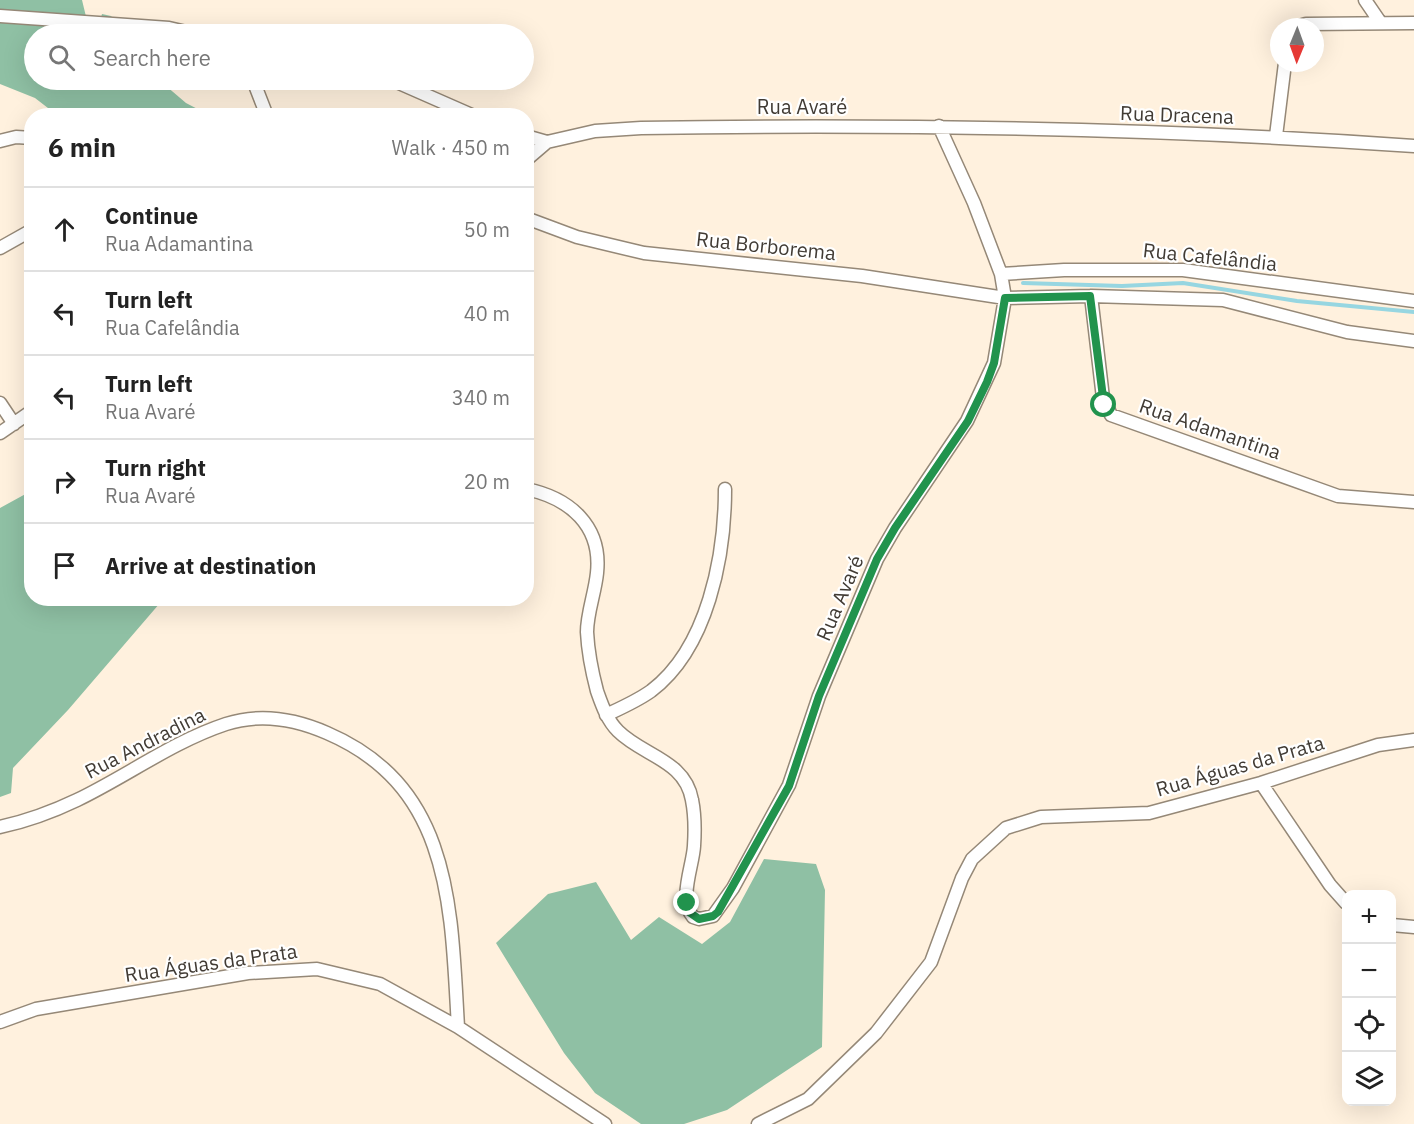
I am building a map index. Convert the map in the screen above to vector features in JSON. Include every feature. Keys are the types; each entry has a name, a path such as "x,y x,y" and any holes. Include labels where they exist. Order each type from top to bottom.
{"street":[{"path":"1365,0 1380,22"},
{"path":"0,16 113,24"},
{"path":"1324,24 1414,23"},
{"path":"1276,136 1285,72"},
{"path":"257,90 264,108"},
{"path":"415,90 456,108"},
{"name":"Rua Dracena","path":"939,126 1276,136 1414,146"},
{"name":"Rua Avaré","path":"534,153 547,142 595,131 641,128 939,126 974,203 1001,274 1005,298 998,344 987,382 968,421 895,528 877,559 819,696 789,786 733,888 713,916 699,919 693,917 687,903 694,824 692,800 685,780 676,769 618,731 606,715 589,650 587,630 597,572 597,556 589,525 563,500 534,491"},
{"path":"0,141 24,138"},
{"path":"534,138 547,142"},
{"name":"Rua Borborema","path":"534,221 577,237 644,253 862,276 1005,298"},
{"path":"0,248 24,234"},
{"name":"Rua Cafelândia","path":"1001,274 1166,268 1414,301"},
{"name":"Rua Cafelândia","path":"1005,298 1090,296 1233,301 1347,332 1414,341"},
{"name":"Rua Adamantina","path":"1090,296 1103,398 1111,415 1338,496 1414,502"},
{"path":"0,403 14,424"},
{"path":"0,433 24,417"},
{"path":"606,715 651,690 687,647 713,589 722,548 725,489"},
{"name":"Rua Andradina","path":"0,827 48,813 78,800 164,751 228,723 250,718 288,720 310,725 338,737 365,752 386,768 430,832 446,879 458,1027"},
{"name":"Rua Águas da Prata","path":"758,1124 808,1099 876,1034 931,962 962,878 972,859 1006,828 1041,817 1149,813 1262,783 1378,745 1414,740"},
{"path":"1262,783 1330,885 1342,898"},
{"path":"1396,925 1414,927"},
{"name":"Rua Águas da Prata","path":"0,1022 36,1009 224,977 317,969 380,984 458,1027 605,1124"}],"green space":[{"path":"0,0 82,0 88,24 24,24 24,90 171,90 196,108 48,108 35,98 0,84"},
{"path":"102,14 111,16 118,24 99,24"},
{"path":"24,495 24,606 157,606 68,710 13,768 11,793 0,797 0,508"},
{"path":"764,859 816,864 825,890 822,1047 727,1110 684,1124 641,1124 595,1093 564,1053 496,943 548,894 596,882 631,940 659,917 702,944 730,922"}],"waterway":[{"path":"1023,283 1122,286 1183,283 1297,301 1414,312"}],"route":[{"path":"687,903 689,912 693,917 699,919 713,916 718,912 789,786 819,696 877,559 895,528 968,421 987,382 1000,335 1005,298 1090,296 1104,405"}]}
